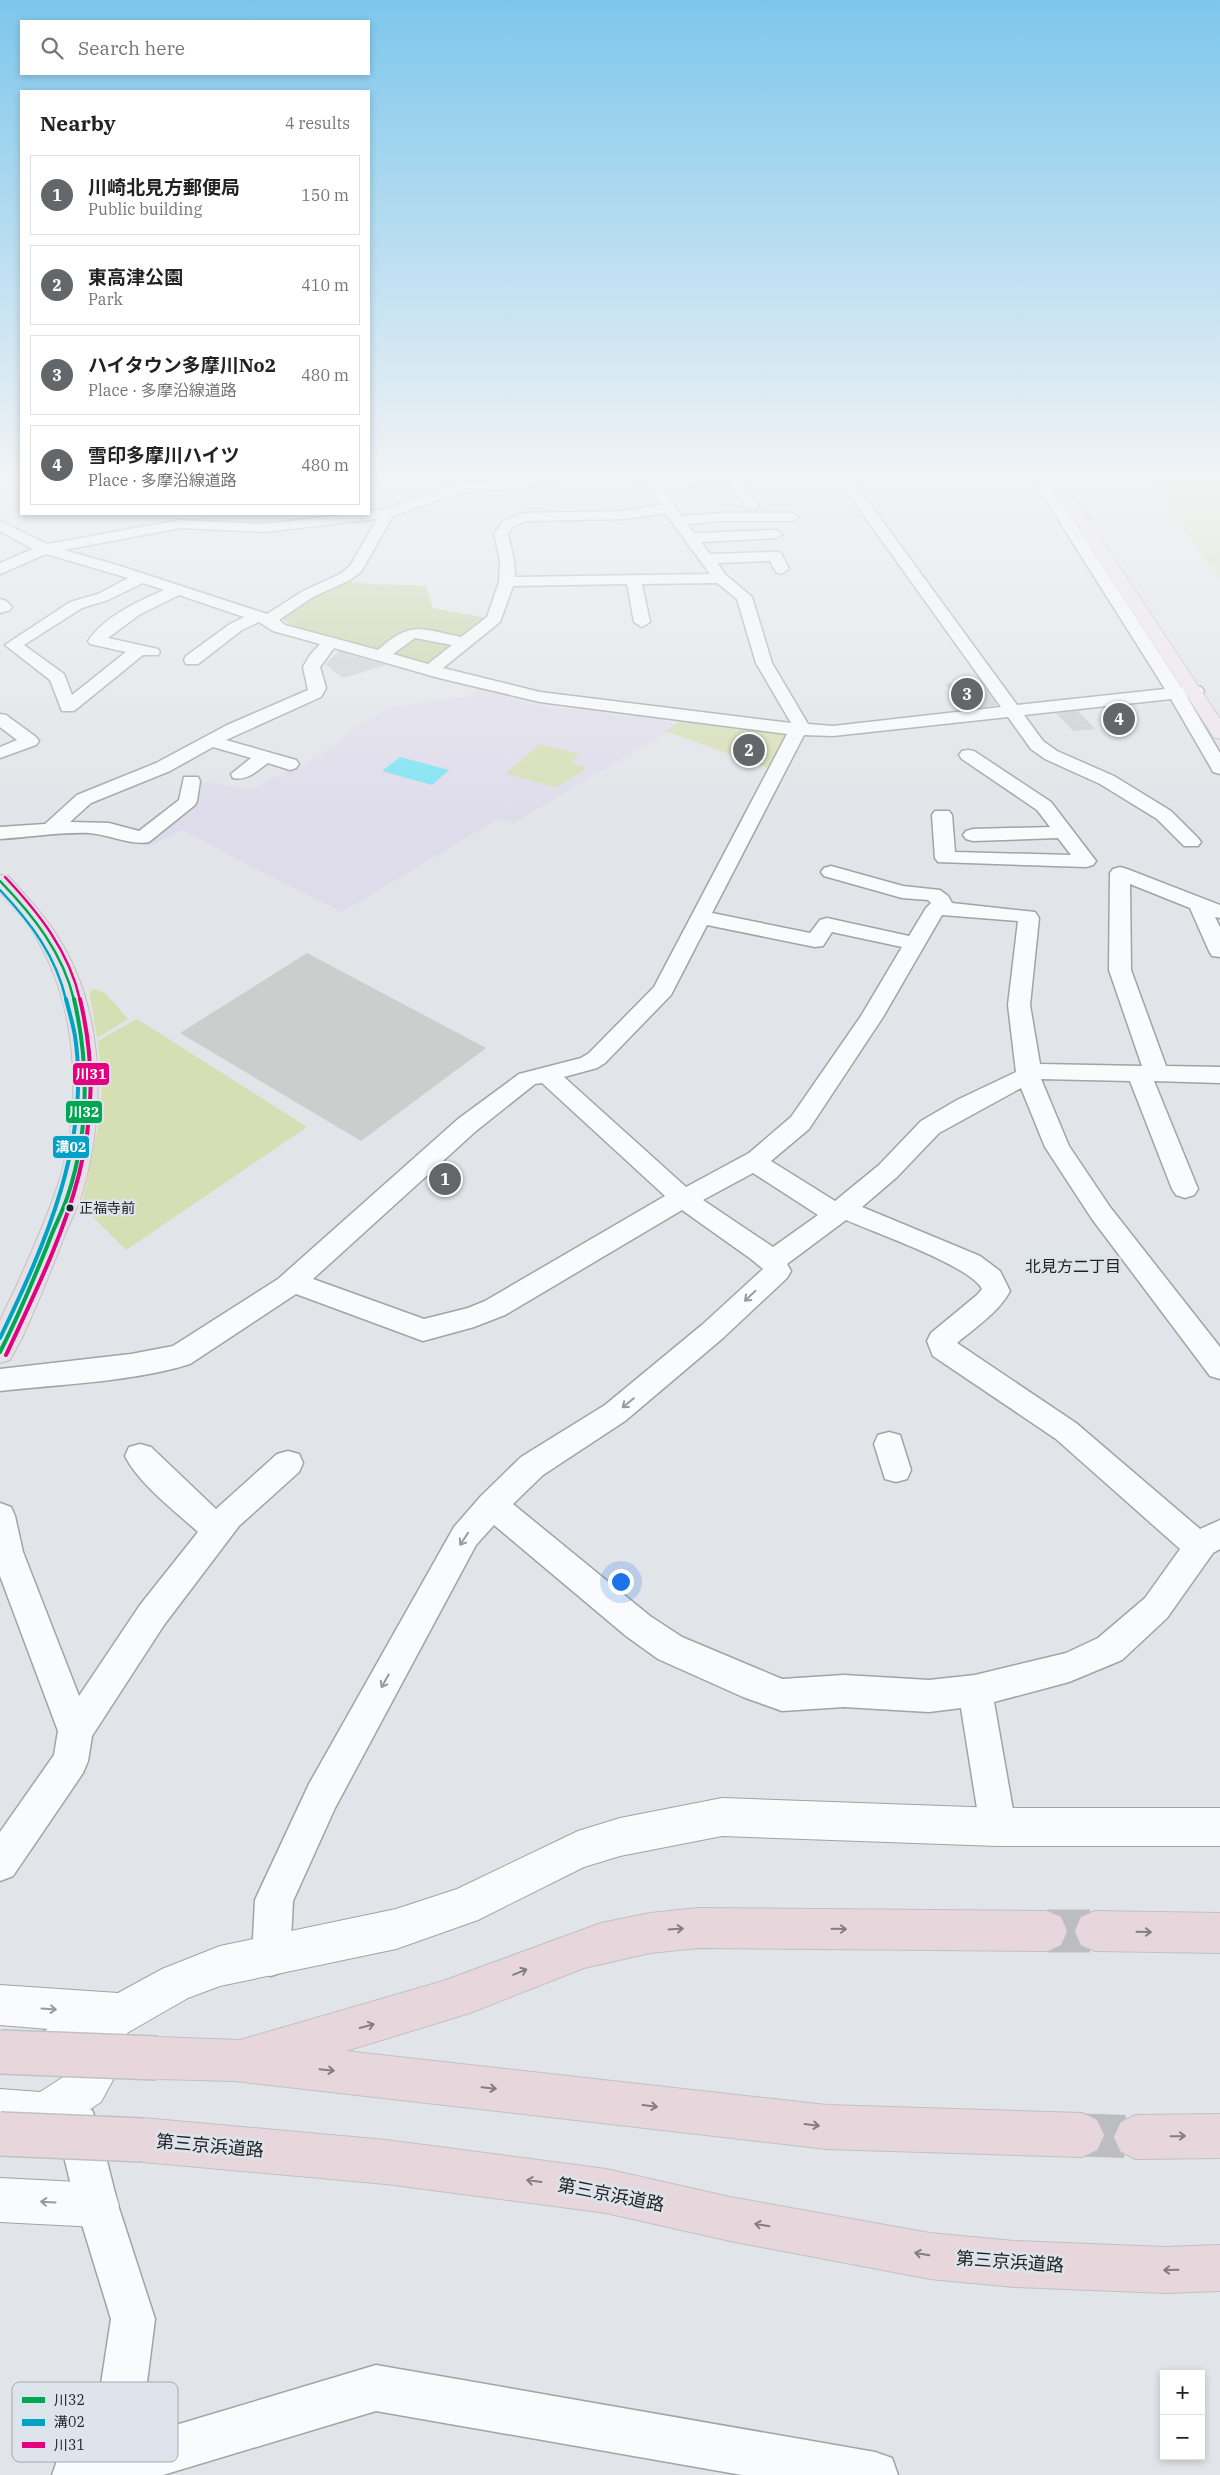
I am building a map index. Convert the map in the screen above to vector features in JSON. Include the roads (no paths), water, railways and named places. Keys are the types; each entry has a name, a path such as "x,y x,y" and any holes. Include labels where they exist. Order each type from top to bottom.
{"highway":[{"path":"0,881 46,935 72,989 85,1051 87,1086 84,1121 69,1194 25,1303 0,1352"},
{"path":"235,2060 382,2022 473,1992 545,1962 592,1946 650,1931 699,1928 1047,1931"},
{"path":"1095,1931 1220,1933"},
{"path":"0,2052 235,2060 827,2126 1082,2135"},
{"name":"第三京浜道路","path":"0,2134 143,2140 386,2162 606,2191 730,2219 930,2256 1014,2264 1165,2270 1220,2268"},
{"path":"1136,2136 1220,2136"}],"main road":[{"path":"1130,594 1220,734"}],"street":[{"path":"109,594 76,606 13,645 58,678 68,708 147,651 96,641 107,628 122,616 169,594"},
{"path":"187,594 263,618 279,628 431,670 556,699 798,730 852,730 1014,710 1194,691"},
{"path":"192,660 236,627 263,618 309,594"},
{"path":"431,670 494,619 503,594"},
{"path":"637,594 642,622"},
{"path":"0,1380 131,1365 180,1356 254,1310 292,1282 467,1125 527,1079 589,1063 604,1051 664,990 798,730 800,722 764,663 744,597 740,594"},
{"path":"929,594 1014,710 1037,745 1051,755 1106,780 1164,815 1191,842"},
{"path":"1113,594 1176,693 1220,768"},
{"path":"0,604 4,607 0,608"},
{"path":"382,656 398,641 415,632 465,643"},
{"path":"52,828 84,800 163,767 233,729 315,694 317,688 309,671 331,642"},
{"path":"0,719 30,742 0,753"},
{"path":"211,741 290,764"},
{"path":"942,816 945,858 1086,861 1044,806 968,755"},
{"path":"240,774 266,757"},
{"path":"0,832 52,828 94,828 142,838 182,808 188,801 191,781"},
{"path":"973,835 1064,832"},
{"path":"830,872 902,892 933,894 941,900 943,909"},
{"path":"1185,1189 1148,1073 1120,970 1120,874 1220,912"},
{"path":"1199,904 1220,951"},
{"path":"292,1282 423,1330 474,1317 495,1308 666,1206 686,1198 753,1161 800,1123 872,1017 936,908 1029,918 1019,1005 1028,1060 1028,1075 1057,1147 1101,1213 1220,1368"},
{"path":"700,917 815,942 827,924 916,944"},
{"path":"773,1261 840,1212 888,1171 930,1128 1028,1075 1049,1070 1220,1075"},
{"path":"271,1957 274,1900 322,1796 465,1536 492,1505 532,1466 614,1413 713,1331 778,1271 773,1261 722,1227 686,1198 547,1074"},
{"path":"492,1505 638,1626 670,1648 754,1686 782,1695 844,1691 929,1696 975,1691 1069,1667 1110,1649 1156,1608 1210,1540 1066,1431 943,1348 941,1341 987,1302 996,1291 990,1278 970,1263 840,1212 753,1161"},
{"path":"140,1456 175,1492 218,1530"},
{"path":"74,1731 152,1615 228,1517 288,1463"},
{"path":"0,1516 7,1552 74,1731 71,1761 0,1863"},
{"path":"975,1691 998,1827"},
{"path":"0,2066 19,2067 176,1983 220,1966 271,1957 396,1929 464,1906 586,1847 620,1837 722,1817 998,1827 1220,1827"},
{"path":"0,2005 128,2010"},
{"path":"0,2110 45,2114 86,2087 128,2010"},
{"path":"71,2098 97,2205 134,2319 124,2382"},
{"path":"0,2200 97,2205"},
{"path":"178,2447 376,2388 874,2475"}],"water":[{"path":"400,757 449,770 432,785 382,771"}],"tunnel":[{"path":"1047,1931 1095,1931"},
{"path":"1082,2135 1136,2137"}],"place":[{"name":"ハイタウン多摩川No2","path":"967,694"},
{"name":"雪印多摩川ハイツ","path":"1119,719"},
{"name":"東高津公園","path":"749,750"},
{"name":"川崎北見方郵便局","path":"445,1179"},
{"name":"正福寺前","path":"70,1208"}],"district":[{"name":"北見方二丁目","path":"1073,1266"}]}
